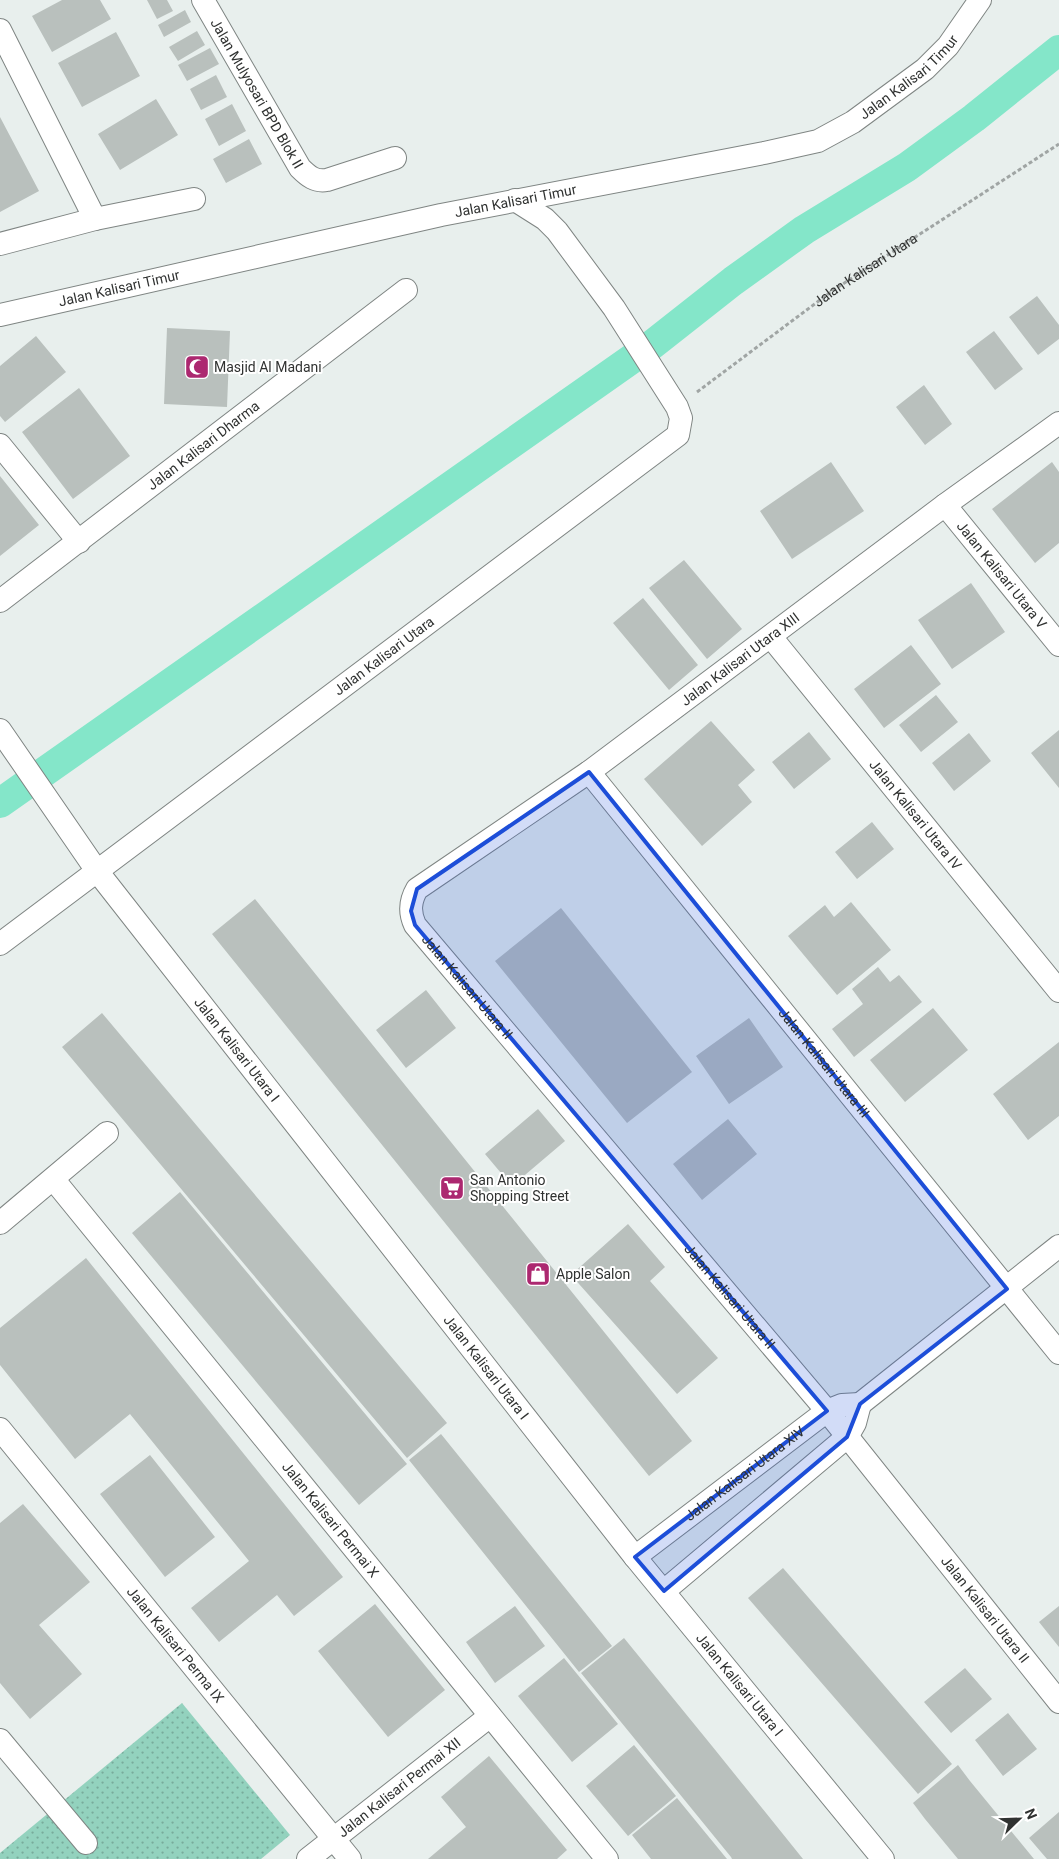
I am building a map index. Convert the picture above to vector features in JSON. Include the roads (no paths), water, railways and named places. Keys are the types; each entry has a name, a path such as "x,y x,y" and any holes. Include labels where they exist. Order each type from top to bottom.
{"street":[{"name":"Jalan Mulyosari BPD Blok II","path":"203,0 300,168 309,177 316,180 327,180 395,158"},
{"name":"Jalan Kalisari Timur","path":"0,315 515,200 764,153 818,140 853,122 925,69 948,46 980,0"},
{"path":"0,30 95,219"},
{"path":"0,244 95,219 194,199"},
{"name":"Jalan Kalisari Utara","path":"0,944 94,865 678,435 682,418 677,407 614,308 557,231 545,219 515,200"},
{"name":"Jalan Kalisari Dharma","path":"0,601 406,290"},
{"name":"Jalan Kalisari Utara XIII","path":"417,890 589,772 945,505 1059,423"},
{"path":"0,445 79,542"},
{"name":"Jalan Kalisari Utara V","path":"945,505 1059,645"},
{"name":"Jalan Kalisari Utara IV","path":"771,637 1059,991"},
{"name":"Jalan Kalisari Utara I","path":"0,730 94,865 635,1557 882,1859"},
{"name":"Jalan Kalisari Utara III","path":"589,772 1059,1353"},
{"name":"Jalan Kalisari Utara II","path":"417,890 412,898 411,911 415,924 827,1411 1059,1702"},
{"path":"0,1223 54,1180 107,1133"},
{"name":"Jalan Kalisari Permai X","path":"54,1180 606,1859"},
{"path":"664,1591 847,1437 855,1424 860,1404 1059,1246"},
{"name":"Jalan Kalisari Utara XIV","path":"635,1557 827,1411 842,1404 860,1404"},
{"name":"Jalan Kalisari Perma IX","path":"0,1429 350,1859"},
{"name":"Jalan Kalisari Permai XII","path":"308,1859 490,1716"},
{"path":"0,1740 86,1843"}],"waterway":[{"path":"0,803 653,344 733,281 804,230 907,167 974,118 1059,50"}],"place":[{"name":"Masjid Al Madani","path":"197,367"},
{"name":"San Antonio Shopping Street","path":"452,1188"},
{"name":"Apple Salon","path":"538,1274"}]}
